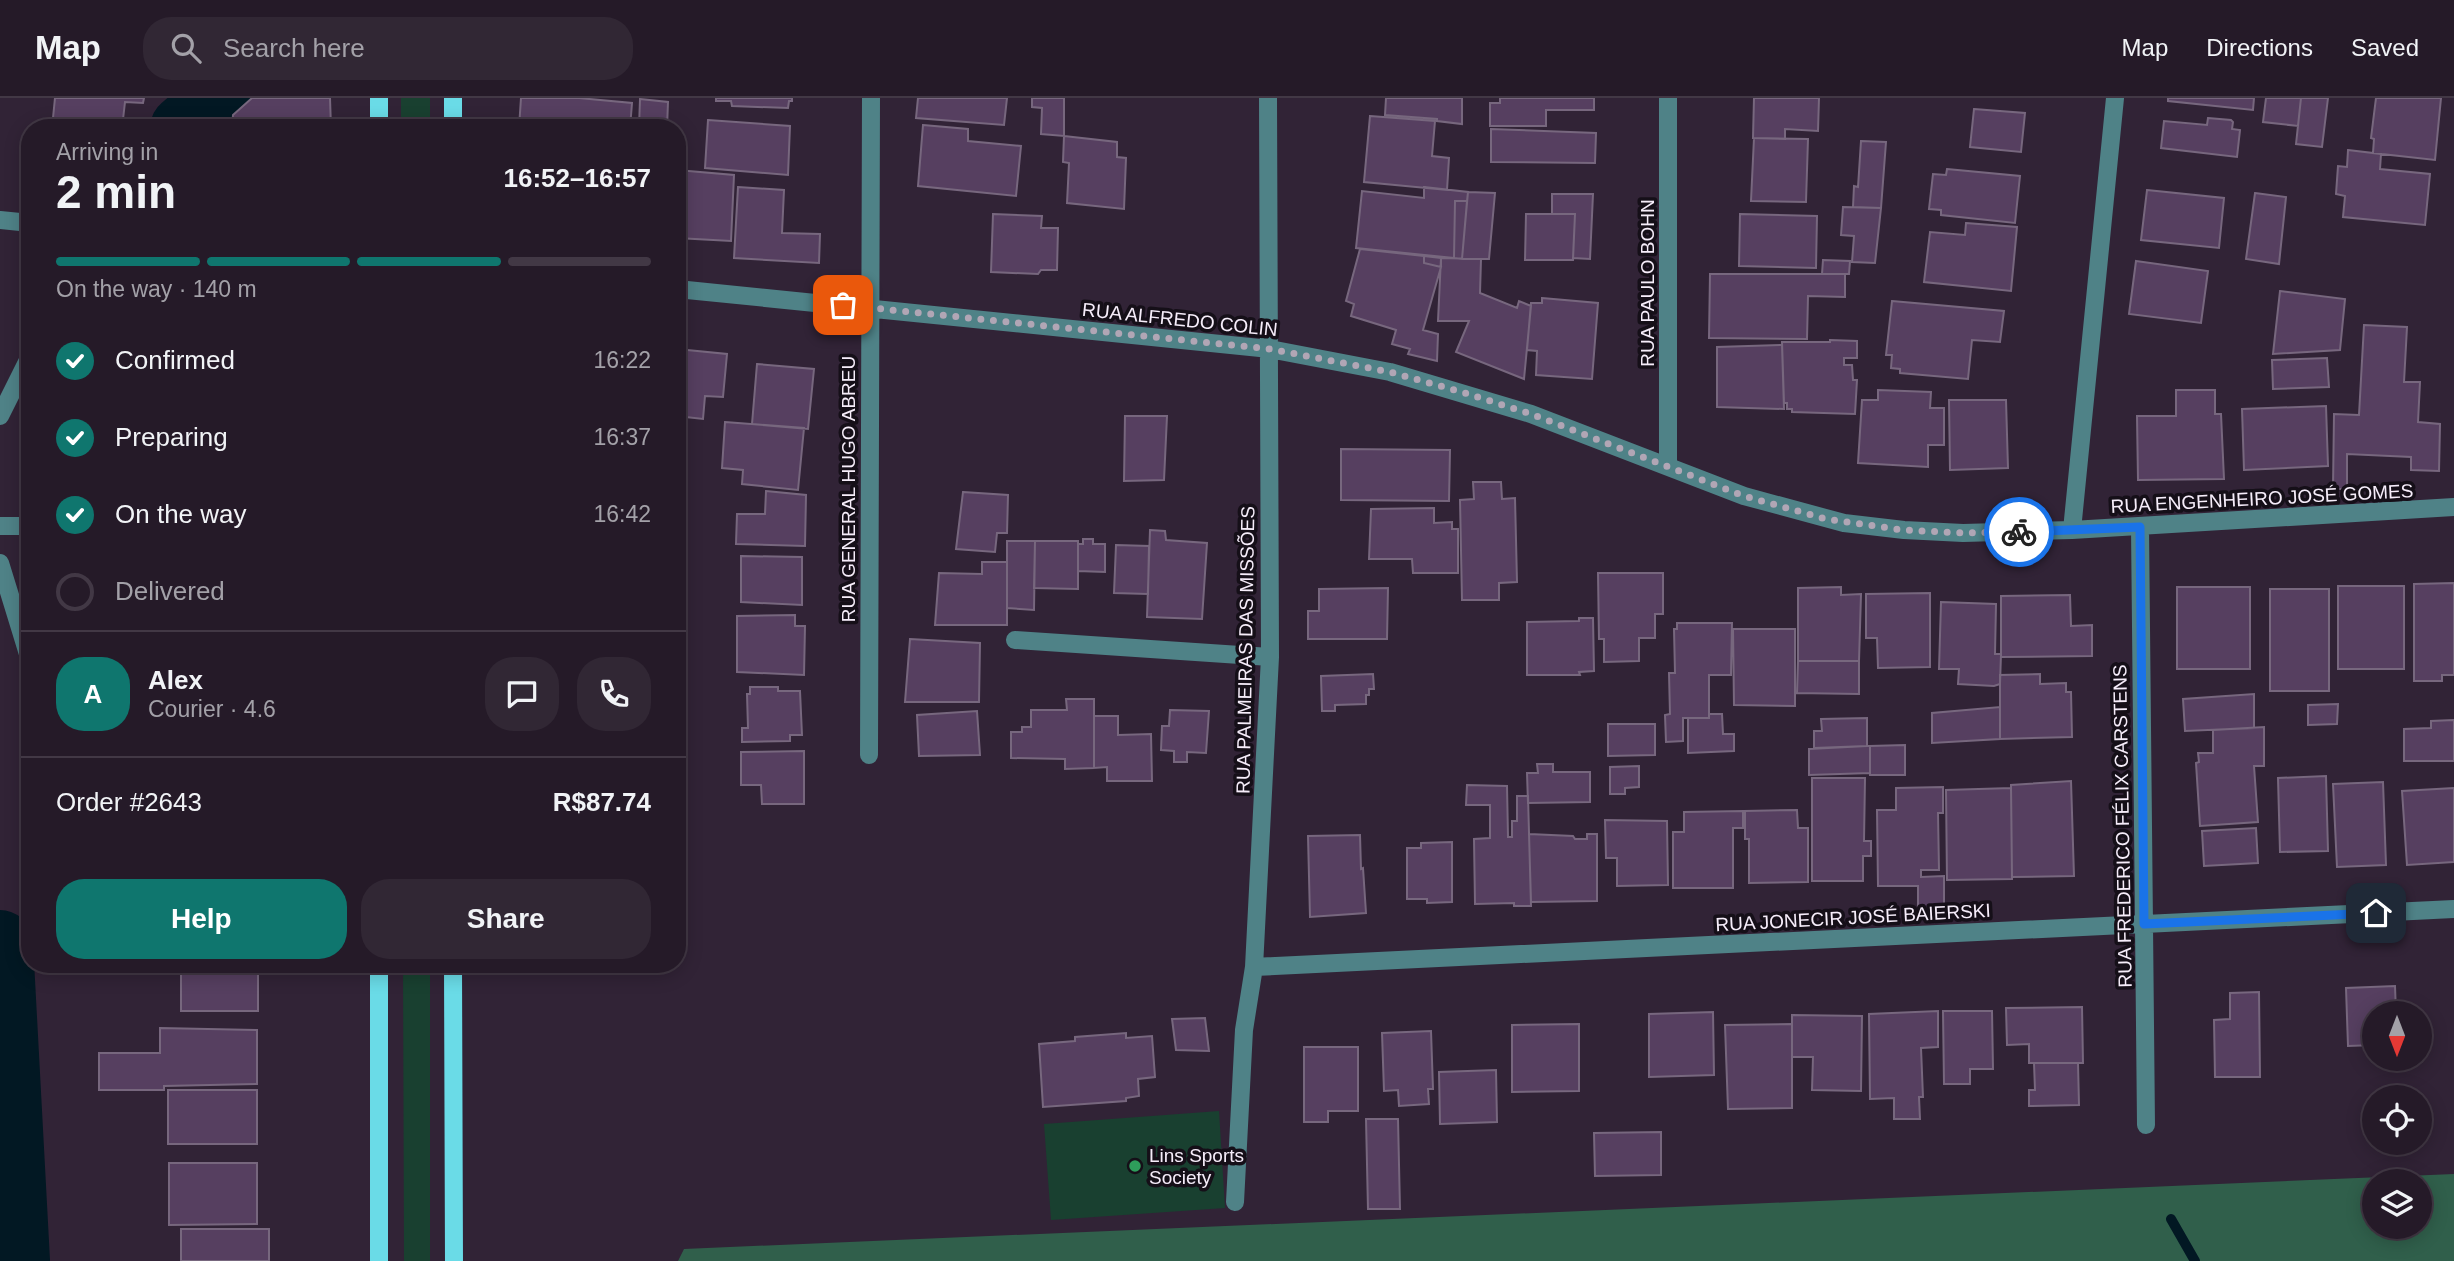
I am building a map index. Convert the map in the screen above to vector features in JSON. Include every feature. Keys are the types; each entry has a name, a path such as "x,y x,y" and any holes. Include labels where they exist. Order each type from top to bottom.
{"main road":[{"path":"379,98 379,119"},
{"path":"453,98 453,119"},
{"path":"379,973 379,1261"},
{"path":"453,973 454,1261"}],"street":[{"name":"RUA GENERAL HUGO ABREU","path":"869,755 871,98"},
{"name":"RUA PALMEIRAS DAS MISSÕES","path":"1235,1202 1244,1030 1254,967 1270,657 1268,98"},
{"name":"RUA PAULO BOHN","path":"1668,98 1668,467"},
{"path":"2072,530 2115,98"},
{"path":"0,220 21,222"},
{"name":"RUA ALFREDO COLIN","path":"686,290 1270,349 1390,372 1462,392 1531,414 1744,496 1844,523 1963,533 2072,530"},
{"path":"0,416 21,374"},
{"name":"RUA ENGENHEIRO JOSÉ GOMES","path":"2072,530 2454,507"},
{"path":"0,526 21,526"},
{"name":"RUA FREDERICO FÉLIX CARSTENS","path":"2140,527 2146,1125"},
{"path":"0,564 21,632"},
{"path":"1014,640 1270,657"},
{"name":"RUA JONECIR JOSÉ BAIERSKI","path":"1254,967 2454,909"}],"green space":[{"path":"401,98 430,98 430,119 401,119"},
{"path":"403,973 430,973 430,1261 404,1261"},
{"name":"Lins Sports Society","path":"1219,1111 1225,1208 1051,1220 1044,1124"},
{"path":"2454,1174 2454,1261 678,1261 684,1249 2362,1178 2362,1239 2432,1239 2432,1175"}],"building":[{"path":"55,98 144,98 143,103 125,102 123,119 53,119"},
{"path":"252,98 330,98 331,119 233,119 233,115"},
{"path":"521,98 579,98 632,103 631,119 520,119"},
{"path":"716,98 792,98 792,101 789,101 788,108 732,106 731,101 716,101"},
{"path":"918,98 1007,98 1004,125 916,118"},
{"path":"1032,98 1064,98 1064,136 1041,134 1042,108 1032,107"},
{"path":"1386,98 1462,98 1462,124 1385,115"},
{"path":"1500,98 1594,98 1594,110 1546,110 1546,126 1490,126 1490,103 1500,103"},
{"path":"1754,98 1819,98 1818,131 1785,129 1785,139 1753,138"},
{"path":"2168,98 2254,98 2253,110 2168,101"},
{"path":"2266,98 2301,98 2298,126 2263,122"},
{"path":"2301,98 2328,98 2322,147 2296,144"},
{"path":"2376,98 2441,98 2435,160 2373,153 2374,139 2371,138"},
{"path":"640,99 668,102 667,119 639,119"},
{"path":"1974,109 2025,113 2021,152 1970,147"},
{"path":"1370,116 1435,121 1432,156 1449,158 1447,190 1364,182"},
{"path":"2208,118 2231,120 2232,129 2240,130 2237,157 2161,148 2164,121 2207,125"},
{"path":"708,120 790,126 788,175 705,168"},
{"path":"923,125 968,129 968,141 1021,146 1016,196 918,186"},
{"path":"1491,129 1596,133 1595,163 1491,162"},
{"path":"1064,136 1117,142 1117,157 1126,158 1124,209 1067,203 1069,163 1063,162"},
{"path":"1754,138 1808,139 1806,202 1751,201"},
{"path":"1861,141 1886,142 1881,208 1853,207 1854,186 1858,187"},
{"path":"2348,150 2381,154 2380,169 2430,174 2425,225 2343,217 2345,196 2336,194 2338,166 2347,167"},
{"path":"1947,169 2020,176 2015,223 1941,215 1941,210 1929,209 1933,174 1946,175"},
{"path":"686,171 734,175 731,241 686,238"},
{"path":"738,187 784,190 782,233 820,234 819,263 734,258"},
{"path":"1424,187 1468,192 1467,201 1455,201 1454,258 1356,248 1362,191 1424,198"},
{"path":"2147,190 2224,198 2219,248 2141,240"},
{"path":"1468,192 1495,193 1489,259 1462,259"},
{"path":"2255,193 2286,197 2279,264 2246,259"},
{"path":"1552,194 1593,194 1590,259 1573,258 1575,214 1552,214"},
{"path":"1455,201 1467,201 1462,259 1454,258"},
{"path":"1843,207 1881,208 1875,263 1852,262 1854,236 1841,235"},
{"path":"993,214 1042,216 1041,228 1058,228 1057,270 1041,270 1038,274 991,272"},
{"path":"1526,214 1575,214 1573,260 1525,260"},
{"path":"1740,214 1817,216 1816,268 1739,266"},
{"path":"1966,223 2017,227 2011,291 1924,282 1930,232 1965,235"},
{"path":"1360,249 1424,256 1424,263 1441,267 1423,330 1438,334 1437,361 1408,354 1410,349 1392,344 1396,330 1351,316 1354,304 1346,301"},
{"path":"1424,256 1441,258 1441,267 1424,263"},
{"path":"1441,258 1481,259 1480,293 1517,308 1519,301 1531,306 1524,379 1456,352 1469,321 1438,321"},
{"path":"1823,260 1850,261 1849,274 1822,274"},
{"path":"2136,261 2208,271 2201,323 2129,314"},
{"path":"1710,274 1845,274 1845,297 1808,296 1807,339 1709,338"},
{"path":"2280,291 2345,299 2340,350 2273,354"},
{"path":"1542,298 1598,303 1592,379 1536,375 1537,351 1527,350 1531,303 1542,303"},
{"path":"1892,301 2004,311 2000,342 1972,340 1968,379 1900,373 1900,369 1891,368 1892,355 1886,355"},
{"path":"2364,325 2407,327 2404,382 2420,382 2418,422 2440,424 2439,471 2411,470 2411,457 2347,454 2347,489 2333,489 2334,414 2359,415"},
{"path":"1857,341 1857,358 1844,358 1844,365 1852,365 1853,380 1857,380 1855,414 1792,412 1792,409 1787,409 1787,403 1784,403 1782,342"},
{"path":"1782,345 1784,409 1717,407 1717,347"},
{"path":"686,350 727,354 723,397 705,396 703,419 686,417"},
{"path":"2327,358 2329,387 2273,389 2272,360"},
{"path":"757,364 814,369 808,429 752,424"},
{"path":"1878,390 1931,392 1930,408 1944,408 1944,445 1928,445 1928,467 1858,463 1862,400 1878,400"},
{"path":"2176,390 2215,390 2215,414 2221,414 2224,479 2138,480 2137,416 2176,416"},
{"path":"1949,400 2006,400 2008,468 1950,470"},
{"path":"2326,406 2328,466 2244,470 2242,409"},
{"path":"1125,416 1167,416 1164,480 1124,481"},
{"path":"725,422 804,428 798,490 742,484 743,470 722,468"},
{"path":"1341,449 1450,450 1449,501 1341,500"},
{"path":"1473,482 1501,482 1502,499 1515,498 1517,582 1499,583 1499,600 1462,600 1460,500 1474,499"},
{"path":"766,491 806,495 805,546 736,544 737,514 765,514"},
{"path":"963,492 1008,495 1007,533 997,533 995,552 956,549"},
{"path":"1434,508 1434,523 1452,522 1452,529 1458,529 1458,573 1413,573 1412,559 1369,559 1371,509"},
{"path":"1150,530 1165,531 1166,540 1207,543 1202,619 1147,617"},
{"path":"1083,539 1093,539 1093,544 1105,544 1105,572 1078,571 1078,544 1083,544"},
{"path":"1007,541 1035,541 1034,610 1007,608"},
{"path":"1035,541 1078,541 1078,589 1034,588"},
{"path":"1116,545 1149,546 1148,594 1114,593"},
{"path":"741,556 802,557 802,605 741,602"},
{"path":"982,562 1007,562 1007,625 935,625 939,573 982,574"},
{"path":"1598,573 1663,573 1663,614 1655,614 1655,638 1639,638 1639,661 1604,662 1604,639 1599,639"},
{"path":"2454,583 2454,675 2442,675 2442,681 2414,681 2414,584"},
{"path":"2338,586 2404,586 2404,669 2338,669"},
{"path":"1841,587 1841,595 1861,594 1859,661 1798,661 1798,588"},
{"path":"2177,587 2250,587 2250,669 2177,669"},
{"path":"1388,588 1387,639 1308,639 1308,611 1319,611 1319,589"},
{"path":"2270,589 2329,589 2329,691 2270,691"},
{"path":"1930,593 1930,667 1878,668 1877,638 1866,638 1866,594"},
{"path":"2070,595 2071,626 2092,625 2092,656 2001,657 2001,596"},
{"path":"1941,602 1996,604 1995,654 2001,654 2000,684 1958,684 1959,669 1939,669"},
{"path":"795,615 795,626 805,626 804,675 737,672 737,616"},
{"path":"1579,618 1593,618 1594,671 1579,672 1580,675 1527,675 1527,622 1579,621"},
{"path":"1677,623 1732,623 1731,675 1709,675 1709,718 1683,718 1683,741 1666,742 1665,715 1670,714 1669,673 1675,673 1674,629 1677,629"},
{"path":"1733,629 1795,629 1795,706 1734,705"},
{"path":"910,639 980,643 979,702 905,702"},
{"path":"1798,661 1859,661 1859,694 1797,693"},
{"path":"1373,674 1374,689 1369,689 1366,704 1335,705 1335,711 1322,711 1321,676"},
{"path":"2040,674 2040,684 2066,683 2066,692 2071,692 2072,737 2000,739 2000,675"},
{"path":"750,687 778,687 778,691 800,691 802,735 790,735 790,741 742,742 742,728 748,728 747,694 750,694"},
{"path":"2254,694 2254,728 2185,731 2183,699"},
{"path":"1066,699 1094,699 1094,768 1065,769 1065,759 1011,758 1011,732 1022,732 1022,727 1031,727 1031,710 1067,710"},
{"path":"2338,704 2337,724 2308,725 2308,705"},
{"path":"2000,707 2000,739 1932,743 1932,713"},
{"path":"1170,710 1209,711 1206,753 1187,752 1187,762 1174,762 1174,751 1161,750 1162,726 1169,726"},
{"path":"977,711 980,755 919,756 917,715"},
{"path":"1709,714 1722,714 1723,734 1734,734 1734,751 1688,753 1688,718 1709,718"},
{"path":"1094,716 1118,716 1118,735 1151,734 1152,781 1107,781 1107,767 1094,768"},
{"path":"1867,718 1867,746 1814,748 1814,731 1822,731 1821,719"},
{"path":"2454,720 2454,761 2404,761 2404,729 2431,728 2431,721"},
{"path":"1608,724 1655,724 1655,755 1608,756"},
{"path":"2264,727 2264,766 2254,766 2258,822 2200,826 2196,763 2199,762 2198,753 2213,753 2213,730"},
{"path":"1905,745 1905,775 1870,775 1870,746"},
{"path":"1870,746 1870,773 1809,775 1809,749"},
{"path":"804,751 804,804 762,804 761,785 741,785 741,752"},
{"path":"1537,764 1553,764 1553,772 1590,772 1590,802 1528,803 1527,773 1538,773"},
{"path":"1639,766 1639,787 1625,788 1625,794 1610,794 1610,767"},
{"path":"2326,776 2328,851 2280,852 2278,778"},
{"path":"1812,778 1865,778 1864,841 1871,841 1871,856 1863,856 1863,881 1812,881"},
{"path":"2071,781 2074,876 2012,877 2011,785"},
{"path":"2383,782 2386,865 2337,867 2333,784"},
{"path":"1467,785 1507,786 1508,837 1512,837 1512,821 1517,821 1517,796 1528,796 1531,906 1514,906 1514,903 1475,904 1474,839 1490,838 1490,805 1466,805"},
{"path":"1943,787 1943,813 1938,813 1939,870 1921,870 1921,877 1944,876 1944,910 1918,910 1918,886 1878,886 1877,810 1896,810 1896,788"},
{"path":"2011,788 2012,879 1947,880 1946,790"},
{"path":"2454,788 2454,862 2407,865 2402,791"},
{"path":"1797,810 1798,828 1808,828 1808,882 1749,883 1749,839 1745,839 1745,811"},
{"path":"1743,811 1743,828 1733,828 1733,888 1673,888 1673,832 1684,832 1684,812"},
{"path":"1605,820 1667,821 1668,885 1617,886 1617,858 1606,858"},
{"path":"2256,828 2258,863 2204,866 2202,831"},
{"path":"1529,834 1587,839 1587,834 1597,834 1597,901 1531,902"},
{"path":"1360,835 1366,913 1310,917 1308,836"},
{"path":"1452,842 1452,902 1427,903 1427,899 1407,899 1407,848 1421,848 1421,843"},
{"path":"181,973 258,973 258,1011 181,1011"},
{"path":"2395,986 2396,1001 2362,1001 2362,1045 2348,1046 2346,988"},
{"path":"2259,992 2260,1077 2215,1077 2214,1020 2230,1019 2230,993"},
{"path":"2082,1007 2083,1063 2029,1063 2029,1044 2007,1045 2006,1008"},
{"path":"1938,1011 1938,1047 1921,1048 1923,1097 1919,1097 1920,1119 1894,1119 1894,1098 1870,1099 1869,1014"},
{"path":"1943,1011 1992,1011 1993,1069 1970,1069 1970,1084 1944,1084"},
{"path":"1713,1012 1714,1075 1649,1077 1649,1014"},
{"path":"1792,1015 1862,1016 1861,1091 1812,1090 1813,1057 1792,1057"},
{"path":"1205,1018 1209,1051 1176,1050 1172,1019"},
{"path":"1579,1024 1579,1091 1512,1092 1512,1025"},
{"path":"1792,1024 1792,1108 1728,1109 1725,1025"},
{"path":"160,1028 257,1030 257,1084 164,1086 164,1090 99,1090 99,1053 160,1053"},
{"path":"1431,1031 1433,1089 1428,1089 1429,1104 1399,1106 1398,1090 1384,1091 1382,1033"},
{"path":"1126,1033 1126,1038 1152,1036 1155,1077 1138,1079 1139,1096 1126,1098 1126,1101 1043,1107 1039,1044 1075,1041 1075,1037"},
{"path":"1304,1047 1358,1047 1358,1111 1328,1111 1328,1122 1304,1122"},
{"path":"2034,1063 2078,1063 2079,1105 2029,1106 2029,1090 2035,1090"},
{"path":"1496,1070 1497,1122 1440,1124 1439,1072"},
{"path":"168,1090 257,1090 257,1144 168,1144"},
{"path":"1366,1119 1398,1119 1400,1209 1368,1209"},
{"path":"1661,1132 1661,1175 1595,1176 1594,1133"},
{"path":"169,1163 257,1163 257,1224 169,1225"},
{"path":"181,1229 269,1229 269,1261 181,1261"}],"waterway":[{"path":"194,119 219,98"},
{"path":"0,943 17,1261"},
{"path":"2171,1219 2195,1261"}],"way so far":[{"path":"843,305 1270,349 1390,372 1531,414 1744,496 1826,519 1903,530 2019,532"}],"place":[{"name":"Lins Sports Society","path":"1135,1166"}],"route":[{"path":"2019,532 2140,527 2144,924 2376,913"}]}
